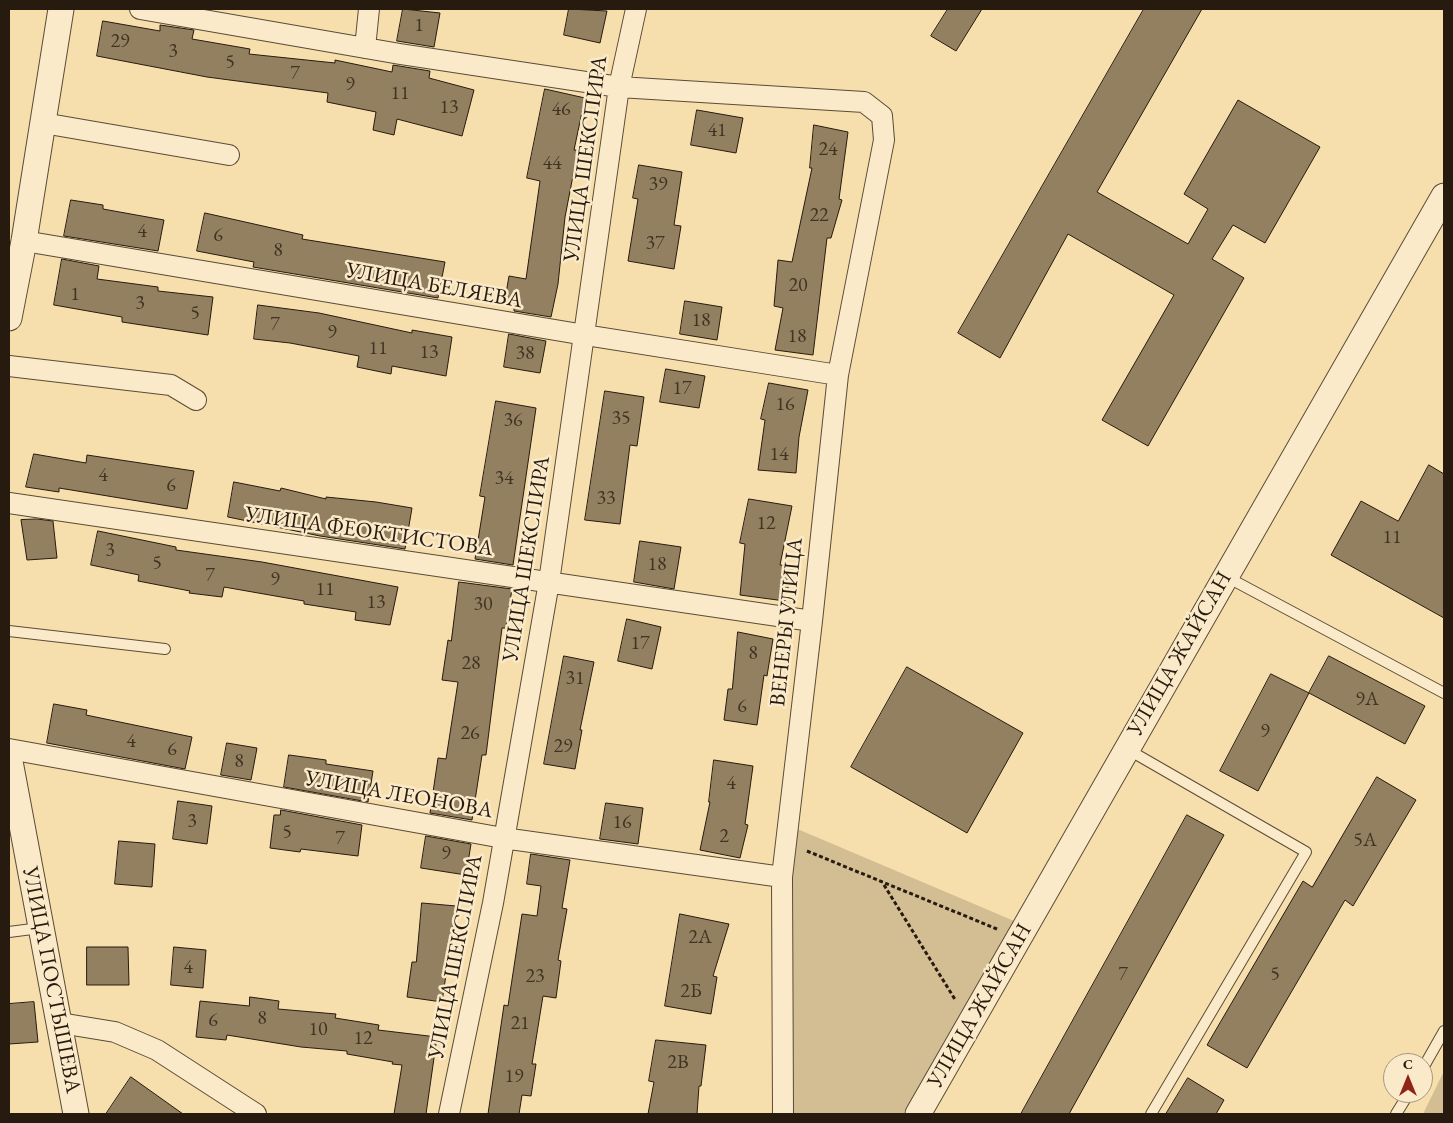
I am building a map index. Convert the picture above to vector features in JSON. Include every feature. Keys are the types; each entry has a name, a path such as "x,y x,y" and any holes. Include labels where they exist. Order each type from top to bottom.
{"street":[{"path":"9,318 24,241 61,9"},
{"name":"ВЕНЕРЫ УЛИЦА","path":"140,9 365,48 619,88 864,102 882,116 884,140 838,375 782,878 783,1114"},
{"path":"365,48 369,9"},
{"name":"УЛИЦА ШЕКСПИРА","path":"449,1114 493,903 549,582 619,88 636,9"},
{"path":"43,123 229,155"},
{"name":"УЛИЦА ЖАЙСАН","path":"923,1112 970,1024 1224,576 1444,196"},
{"name":"УЛИЦА БЕЛЯЕВА","path":"24,241 584,335 838,375"},
{"path":"9,366 171,385 196,400"},
{"name":"УЛИЦА ФЕОКТИСТОВА","path":"9,503 812,621"},
{"name":"УЛИЦА ЛЕОНОВА","path":"9,749 503,838 782,878"},
{"name":"УЛИЦА ПОСТЫШЕВА","path":"9,756 13,802 41,928 76,1114"},
{"path":"60,1024 115,1032 156,1050 256,1114"}],"lane":[{"path":"1224,576 1444,692"},
{"path":"9,631 164,649"},
{"path":"1126,749 1306,852 1151,1114"},
{"path":"9,932 41,928"},
{"path":"1432,1053 1444,1031"},
{"path":"1396,1114 1403,1103"}],"path":[{"path":"786,842 1019,938"},
{"path":"884,884 970,1024"}],"shaded area":[{"path":"788,825 1026,926 907,1114 786,1114"},
{"path":"1444,1071 1444,1114 1423,1114 1428,1103 1433,1103 1433,1094"}],"building":[{"path":"403,9 440,13 434,47 397,41"},
{"path":"569,9 607,11 600,43 564,35"},
{"path":"948,9 982,9 956,51 931,36"},
{"path":"1144,9 1202,9 1097,192 1188,244 1208,209 1184,194 1238,100 1320,147 1265,243 1233,225 1212,259 1244,278 1148,446 1102,420 1174,295 1068,234 1000,358 958,333"},
{"path":"103,21 160,31 160,25 194,30 192,39 250,49 249,54 335,63 335,60 392,72 393,65 430,71 429,78 474,90 462,136 397,119 394,135 373,130 376,112 327,102 328,93 207,77 97,56"},
{"path":"545,89 585,98 574,150 578,150 565,217 558,284 551,317 514,311 514,307 504,305 509,276 526,279 540,181 527,178"},
{"path":"697,110 743,118 736,153 691,145"},
{"path":"814,125 848,132 839,199 842,200 831,238 827,238 813,355 775,350 783,308 774,306 778,260 792,262 812,168 810,168"},
{"path":"639,165 682,172 674,225 681,226 674,269 628,261 638,199 633,198"},
{"path":"71,200 103,205 103,209 164,220 158,251 64,236"},
{"path":"205,213 303,235 302,239 445,262 438,298 253,267 254,262 197,251"},
{"path":"62,259 99,266 97,279 158,287 158,291 213,297 208,335 122,322 122,317 54,305"},
{"path":"685,301 722,307 717,340 680,334"},
{"path":"258,305 319,313 412,333 412,330 452,337 446,376 392,366 391,374 357,367 359,356 290,343 254,339"},
{"path":"509,334 546,341 540,373 504,367"},
{"path":"666,369 705,376 699,408 660,402"},
{"path":"769,383 808,390 799,437 796,473 758,470 765,420 761,419"},
{"path":"605,391 644,397 637,446 630,445 620,524 585,520"},
{"path":"496,401 536,408 513,565 475,559 485,497 480,496"},
{"path":"34,454 86,463 87,455 194,471 187,509 59,488 59,492 26,487"},
{"path":"1429,465 1444,474 1444,618 1331,555 1361,501 1398,521"},
{"path":"234,482 280,491 281,488 326,499 326,497 376,502 412,508 405,549 320,536 228,517"},
{"path":"749,499 792,506 780,565 793,566 785,601 740,595 745,544 740,543"},
{"path":"21,520 53,521 57,558 27,560"},
{"path":"98,531 176,547 176,550 262,562 398,587 390,625 355,620 356,612 304,604 304,601 224,587 222,597 189,593 190,591 138,581 139,575 91,565"},
{"path":"640,541 681,547 674,589 634,582"},
{"path":"459,582 512,589 506,628 502,628 486,755 482,755 472,820 430,813 438,758 446,759 458,682 442,680 448,640 451,641"},
{"path":"627,619 661,627 652,669 618,661"},
{"path":"738,632 773,639 767,676 764,675 757,725 724,720 728,689 732,689"},
{"path":"564,656 594,662 580,730 582,730 575,769 544,764"},
{"path":"1329,656 1425,706 1405,744 1309,693"},
{"path":"907,667 1023,733 967,833 851,767"},
{"path":"1271,674 1309,693 1258,791 1220,771"},
{"path":"54,704 87,710 86,715 192,737 185,769 47,743"},
{"path":"227,743 257,748 251,780 221,775"},
{"path":"289,755 326,760 326,764 373,771 368,802 284,787"},
{"path":"714,760 753,766 745,824 748,825 740,858 700,850 710,802"},
{"path":"1377,777 1416,800 1353,906 1345,900 1247,1068 1207,1045 1303,881 1312,887"},
{"path":"178,801 212,806 207,844 173,839"},
{"path":"606,803 643,808 638,844 600,839"},
{"path":"281,810 362,825 358,856 301,849 300,852 270,848 274,815 280,815"},
{"path":"1187,815 1224,835 1069,1114 1021,1114"},
{"path":"426,836 471,844 466,875 421,868"},
{"path":"119,841 155,844 152,887 115,884"},
{"path":"531,854 570,860 562,908 567,909 558,960 561,961 556,998 543,996 532,1064 536,1064 531,1096 522,1095 519,1114 488,1114 504,1005 508,1006 522,914 537,916 541,886 527,884"},
{"path":"422,903 456,906 442,1002 407,997 412,962 416,962"},
{"path":"680,914 729,924 713,976 717,977 711,1014 665,1006"},
{"path":"87,947 128,947 129,985 87,985"},
{"path":"174,947 206,950 203,988 171,985"},
{"path":"250,997 279,1001 278,1009 336,1014 335,1018 379,1025 378,1030 437,1037 426,1114 394,1114 402,1065 347,1054 347,1051 301,1047 227,1035 226,1040 196,1037 200,1001 249,1006"},
{"path":"34,1002 38,1042 9,1044 9,1004"},
{"path":"656,1040 706,1045 701,1086 699,1086 697,1114 648,1114 654,1082 649,1081"},
{"path":"131,1077 183,1114 106,1114"},
{"path":"1188,1078 1224,1100 1216,1114 1166,1114"}]}
